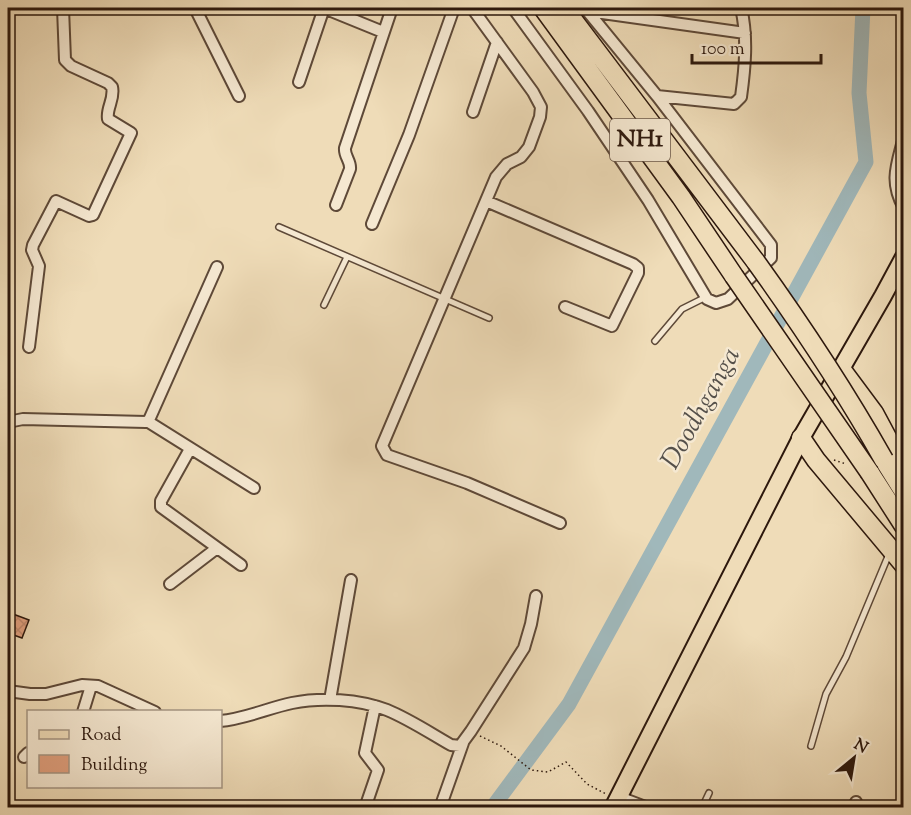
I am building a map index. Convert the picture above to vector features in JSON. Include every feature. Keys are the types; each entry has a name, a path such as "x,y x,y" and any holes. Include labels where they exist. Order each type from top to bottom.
{"highway":[{"name":"NH1","path":"543,8 681,197 870,473 903,526"},
{"name":"NH1","path":"564,8 756,262 797,320 846,393 903,492"},
{"path":"842,370 874,413 903,469"},
{"path":"801,438 816,460 903,565"}],"main road":[{"path":"616,802 801,438 842,370 903,257"}],"street":[{"path":"29,347 39,266 32,250 33,245 56,201 89,216 93,215 131,133 108,119 107,112 113,92 112,87 71,66 65,60 63,8"},
{"path":"195,8 239,96"},
{"path":"336,205 351,164 344,152 345,148 392,8"},
{"path":"372,224 408,135 454,8"},
{"path":"472,8 533,92 541,107 540,117 526,152 501,170 486,201 384,442 384,451 387,455 467,483 560,523"},
{"path":"513,8 588,111 648,200 706,297 716,303 728,299 771,258 771,245 657,96 586,9"},
{"path":"657,96 736,103 741,97 744,73 745,33 741,8"},
{"path":"299,82 324,9 384,32"},
{"path":"586,9 745,33"},
{"path":"473,112 497,42"},
{"path":"903,137 894,176 895,188 903,208"},
{"path":"486,201 638,268 638,273 612,326 565,307"},
{"path":"147,421 152,416 217,267"},
{"path":"8,422 23,419 147,421 254,488"},
{"path":"190,449 161,501 161,507 241,565"},
{"path":"170,584 217,548"},
{"path":"330,700 351,580"},
{"path":"440,807 464,743 524,648 536,596"},
{"path":"83,710 91,686"},
{"path":"8,691 46,694 91,686 110,690 134,707 150,710"},
{"path":"222,721 294,703 330,700 375,706 401,717 451,745 460,746 464,743"},
{"path":"365,807 378,770 365,753 375,706"},
{"path":"616,802 648,807"}],"lane":[{"path":"279,227 489,318"},
{"path":"324,305 347,257"},
{"path":"655,341 681,309 706,297"},
{"path":"811,746 826,694 846,657 891,550"},
{"path":"702,807 710,793"}],"path":[{"path":"830,459 850,466"},
{"path":"471,731 501,746 531,770 548,772 566,762 594,788 616,802"}],"building":[{"path":"13,614 29,620 22,638 8,633"}],"waterway":[{"name":"Doodhganga","path":"492,808 569,704 866,162 859,93 863,8"}]}
